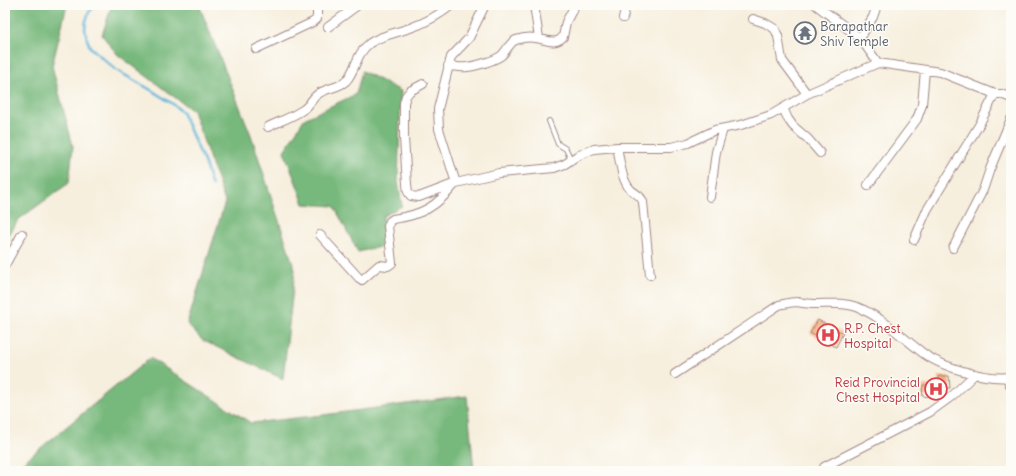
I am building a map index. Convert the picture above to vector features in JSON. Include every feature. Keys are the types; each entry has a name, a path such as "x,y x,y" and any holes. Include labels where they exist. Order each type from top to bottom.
{"street":[{"path":"256,49 313,22 317,19 316,5"},
{"path":"328,27 358,5"},
{"path":"268,127 305,109 318,94 342,84 350,76 360,54 370,43 382,36 408,29 429,20 442,13 452,5"},
{"path":"456,183 439,128 438,109 451,57 469,38 484,5"},
{"path":"534,5 539,38"},
{"path":"448,66 468,67 496,59 503,54 513,41 529,37 554,42 564,37 566,22 575,5"},
{"path":"623,18 626,5"},
{"path":"816,5 860,38 878,63"},
{"path":"860,38 873,17 877,5"},
{"path":"753,19 765,23 775,29 778,36 782,60 807,94"},
{"path":"423,84 410,91 404,102 406,184 408,192 411,196 419,197 456,183 499,173 554,168 594,149 618,147 671,147 688,143 715,130 749,123 771,115 807,94 878,63 940,72 995,94 1001,94 1011,98"},
{"path":"868,184 917,119 922,105 925,70"},
{"path":"914,240 927,210 979,125 995,94"},
{"path":"783,108 793,126 808,139 820,153"},
{"path":"953,248 984,190 990,169 1011,119"},
{"path":"710,197 716,152 724,129"},
{"path":"618,147 624,179 629,188 640,196 644,202 650,275"},
{"path":"320,235 362,280 379,265 388,266 392,263 388,226 390,221 424,212 441,199 456,183"},
{"path":"5,265 22,234"},
{"path":"675,374 779,305 796,302 814,304 845,304 856,307 870,313 937,362 975,374 1008,377"},
{"path":"824,467 930,412 952,396 975,374"}],"lane":[{"path":"549,121 558,144 566,149 571,160"},
{"path":"1008,377 1011,392"}],"green space":[{"path":"5,5 67,5 52,66 73,146 69,183 18,220 5,242"},
{"path":"112,5 199,5 251,135 295,270 283,379 202,340 187,324 225,202 193,111 117,54 102,35"},
{"path":"362,71 401,91 398,181 402,206 383,216 384,246 358,252 334,206 304,204 284,151 304,119 356,94"},
{"path":"150,358 251,423 467,396 474,471 16,471 15,469"}],"building":[{"path":"804,22 810,24 817,33 805,41 799,38 796,33 799,25"},
{"path":"818,320 843,333 836,347 810,333"},
{"path":"939,376 949,376 950,388 941,388 940,398 922,396 923,385 940,386"}],"waterway":[{"path":"96,5 89,12 86,21 85,29 90,47 116,70 151,90 173,104 182,112 205,164 212,186"}],"place":[{"name":"Barapathar Shiv Temple","path":"805,33"},
{"name":"R.P. Chest Hospital","path":"828,335"},
{"name":"Reid Provincial Chest Hospital","path":"936,389"}]}
